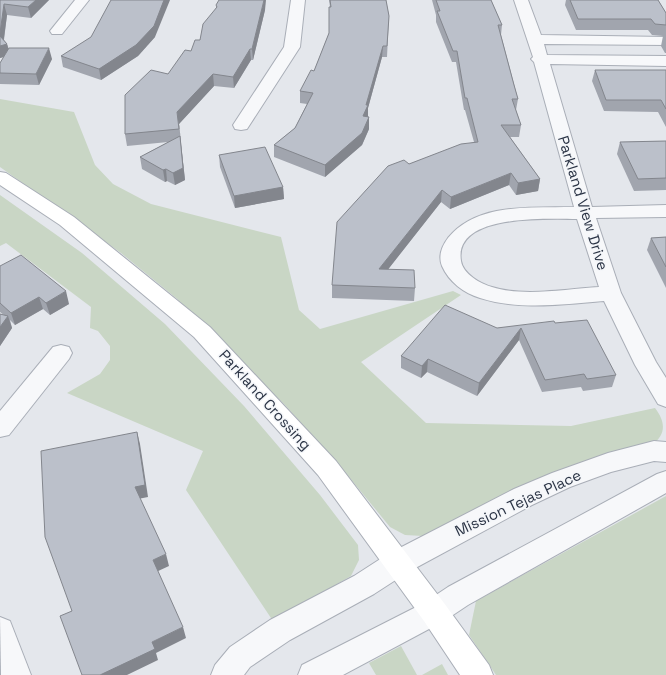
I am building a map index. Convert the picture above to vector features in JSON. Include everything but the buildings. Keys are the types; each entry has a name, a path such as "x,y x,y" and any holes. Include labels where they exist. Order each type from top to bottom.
{"street":[{"path":"57,31 82,0"},
{"path":"241,125 292,47 298,0"},
{"name":"Parkland View Drive","path":"521,0 535,39 539,59 585,214 611,293 646,365 666,398"},
{"path":"535,39 666,41"},
{"path":"539,59 666,61"},
{"name":"Parkland Crossing","path":"0,177 67,221 202,332 327,468 434,612 478,675"},
{"path":"611,293 507,297 486,293 468,284 455,272 450,260 451,247 461,234 496,216 514,214 666,212"},
{"path":"0,428 61,353"},
{"name":"Mission Tejas Place","path":"226,675 240,657 280,630 364,585 398,563 523,497 561,480 608,463 654,451 666,452"},
{"path":"313,675 434,612 458,596 666,481"},
{"path":"0,631 16,675"}],"green space":[{"path":"0,99 74,112 95,165 113,184 151,204 281,237 299,310 320,329 453,291 461,295 361,362 426,423 571,426 655,408 663,423 660,437 652,445 423,536 405,535 390,527 344,471 285,405 176,298 121,253 0,167"},
{"path":"0,195 82,253 165,324 244,406 320,495 358,545 359,560 351,576 273,621 186,490 203,451 67,393 100,374 110,360 110,346 98,331 90,328 91,307 6,243 0,246"},
{"path":"666,496 666,675 496,675 469,635 476,601"},
{"path":"401,646 417,675 376,675 369,663"},
{"path":"442,664 448,675 422,675"}]}
